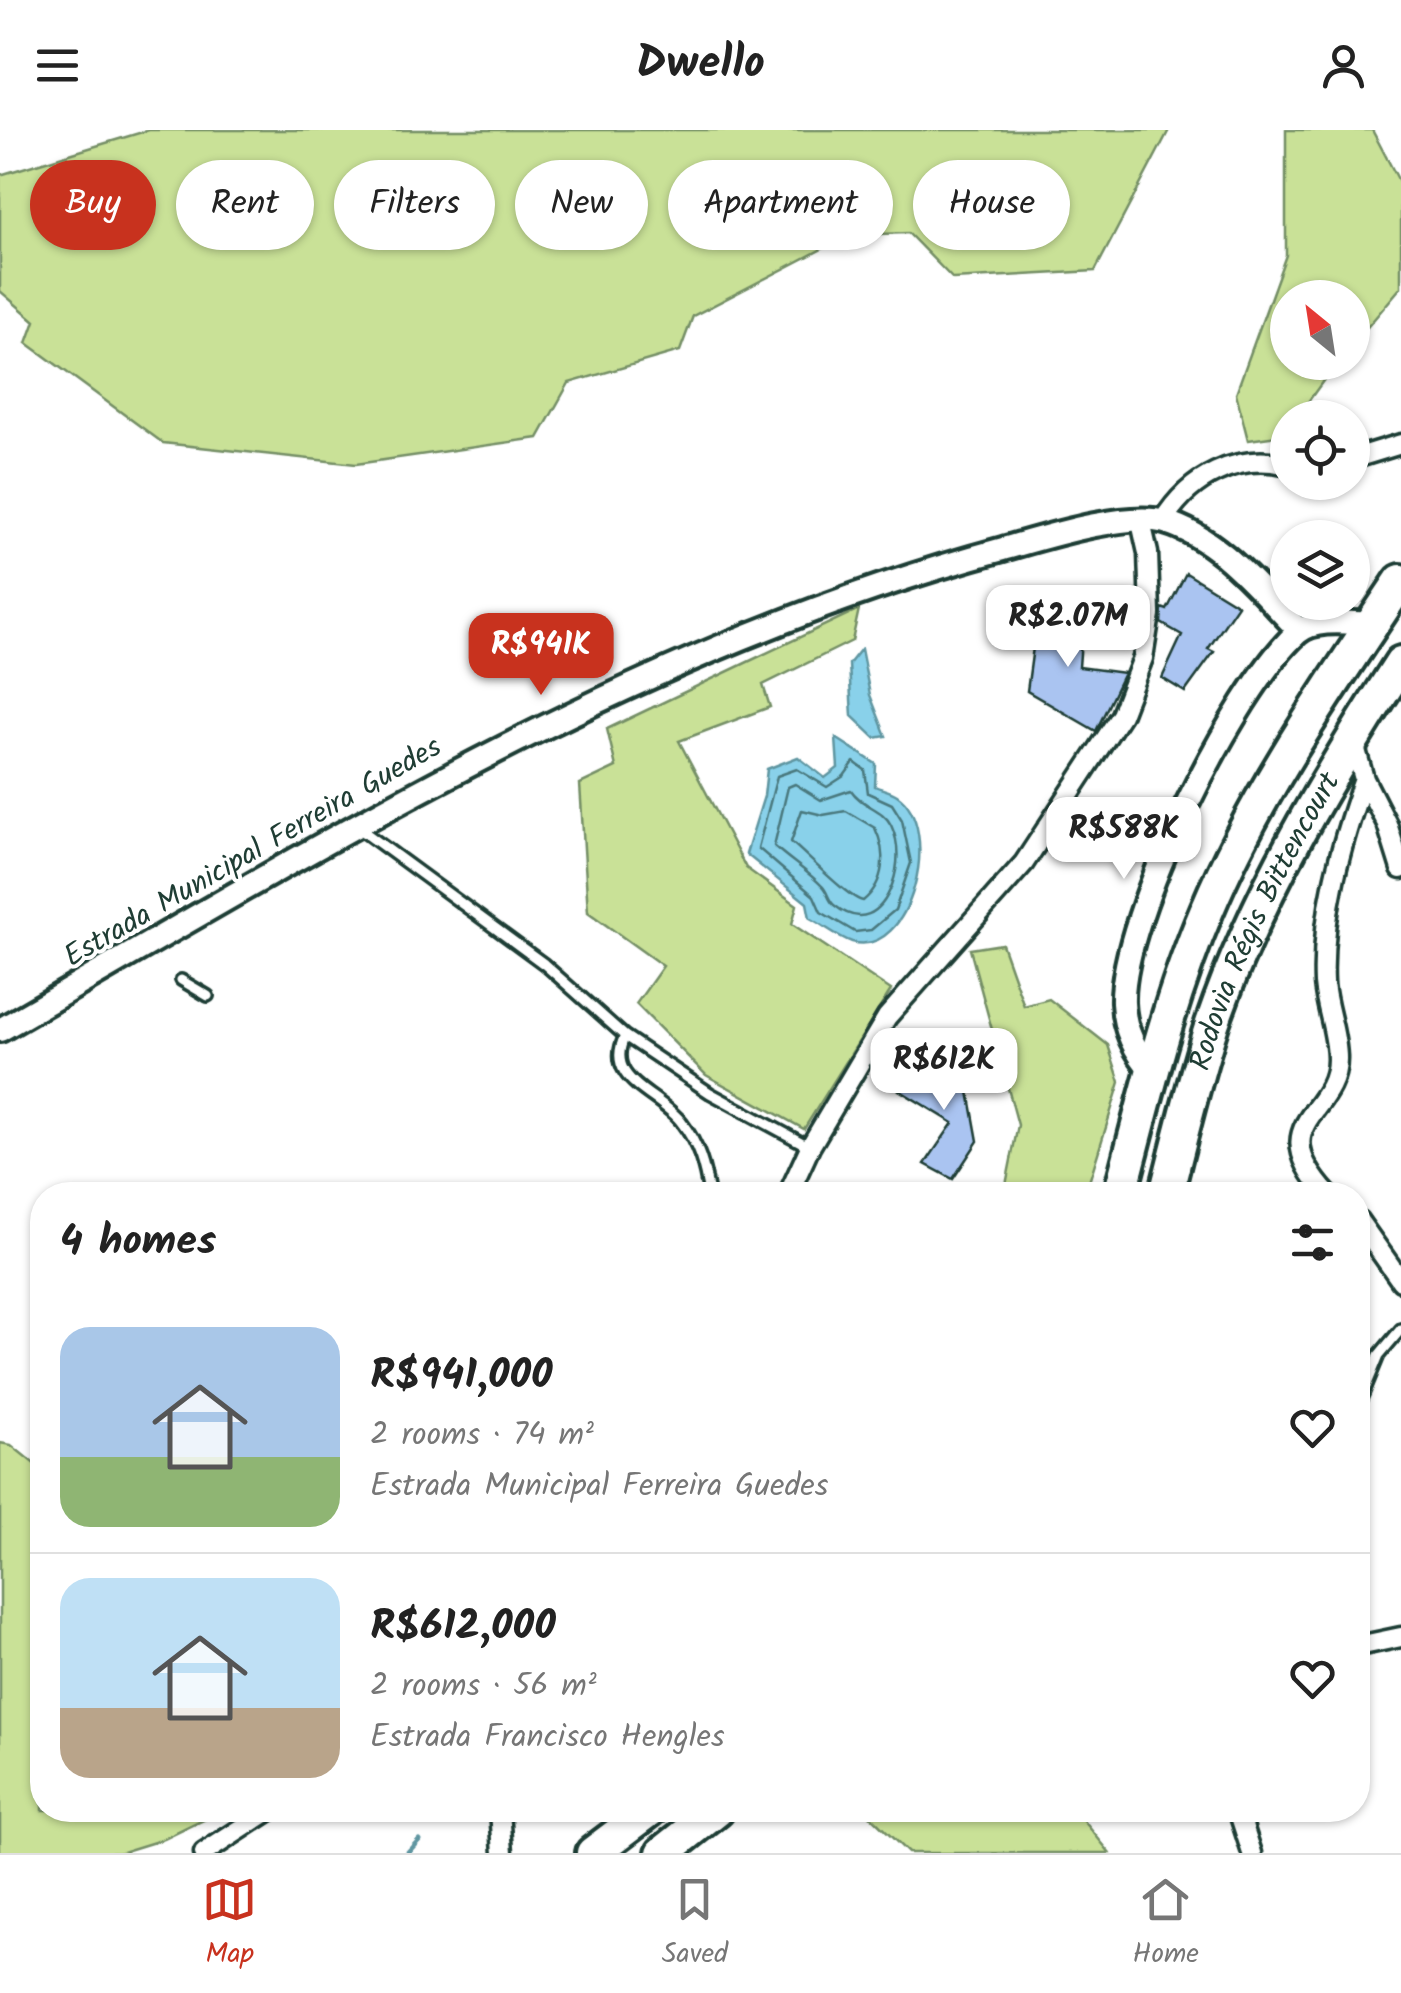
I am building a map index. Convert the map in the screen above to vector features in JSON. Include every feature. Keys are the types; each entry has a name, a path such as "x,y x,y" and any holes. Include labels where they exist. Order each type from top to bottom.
{"highway":[{"name":"Rodovia Régis Bittencourt","path":"1123,1182 1186,964 1231,856 1401,581"},
{"name":"Rodovia Régis Bittencourt","path":"1170,1182 1214,1020 1289,851 1353,738 1401,664"},
{"path":"593,1853 634,1822"},
{"path":"663,1853 703,1822"}],"street":[{"path":"1370,453 1401,444"},
{"path":"794,1182 810,1147 887,1017 1024,863 1121,715 1142,658 1150,614 1148,553 1152,521 1177,497 1212,473 1257,460 1270,462"},
{"path":"1152,521 1233,564 1299,630"},
{"name":"Estrada Municipal Ferreira Guedes","path":"0,1030 354,824 548,724 838,600 920,571 1072,530 1152,521"},
{"path":"1152,1072 1136,1053 1123,1003 1147,895 1178,822 1271,664 1299,630 1320,624 1372,624"},
{"path":"1353,738 1364,779 1387,824 1401,868"},
{"path":"1317,1182 1300,1141 1302,1126 1336,1073 1337,1056 1324,985 1326,928 1347,826 1364,779"},
{"path":"1370,1237 1401,1281"},
{"path":"1370,1643 1401,1637"},
{"path":"204,1853 252,1822"},
{"path":"501,1822 503,1853"},
{"path":"1242,1822 1252,1853"}],"lane":[{"path":"354,824 544,964 625,1036 710,1093 810,1147"},
{"path":"181,980 208,996"},
{"path":"625,1036 617,1053 618,1064 646,1094 678,1118 691,1136 707,1182"},
{"path":"1370,1376 1379,1354 1401,1329"}],"green space":[{"path":"149,130 1169,130 1095,271 953,279 925,250 1070,250 1070,160 913,160 913,238 908,233 893,234 893,160 668,160 668,250 820,250 693,316 680,351 569,383 538,438 356,464 163,443 27,343 35,321 0,291 0,175 30,166 30,250 156,250 156,160 50,160"},
{"path":"1286,130 1372,130 1401,185 1401,287 1370,324 1370,280 1277,280 1286,255"},
{"path":"1270,299 1270,380 1324,380 1309,400 1270,400 1270,437 1248,440 1236,393"},
{"path":"859,609 852,641 763,685 770,707 679,741 746,868 797,905 792,924 891,990 804,1129 706,1075 636,1004 663,966 588,912 580,784 616,767 607,729"},
{"path":"1002,944 1024,1006 1049,999 1108,1045 1120,1082 1089,1182 1007,1182 1018,1125 970,949"},
{"path":"0,1443 11,1445 30,1460 30,1822 199,1822 164,1839 119,1853 0,1853"},
{"path":"876,1822 1085,1822 1110,1853 908,1853"}],"water":[{"path":"861,649 870,695 886,736 875,738 852,716 849,664"},
{"path":"836,738 876,764 875,786 897,795 911,811 918,834 919,860 905,911 891,931 873,942 852,942 810,918 807,903 746,854 764,796 767,769 798,757 825,778 838,768"}],"building":[{"path":"1186,573 1238,605 1208,649 1214,652 1185,692 1162,678 1182,635 1161,623 1162,608 1167,610"},
{"path":"1038,611 1083,613 1079,667 1124,673 1096,731 1027,691"},
{"path":"920,1054 968,1086 978,1141 953,1179 925,1164 953,1123 899,1090"}],"waterway":[{"path":"407,1853 419,1840"}]}
